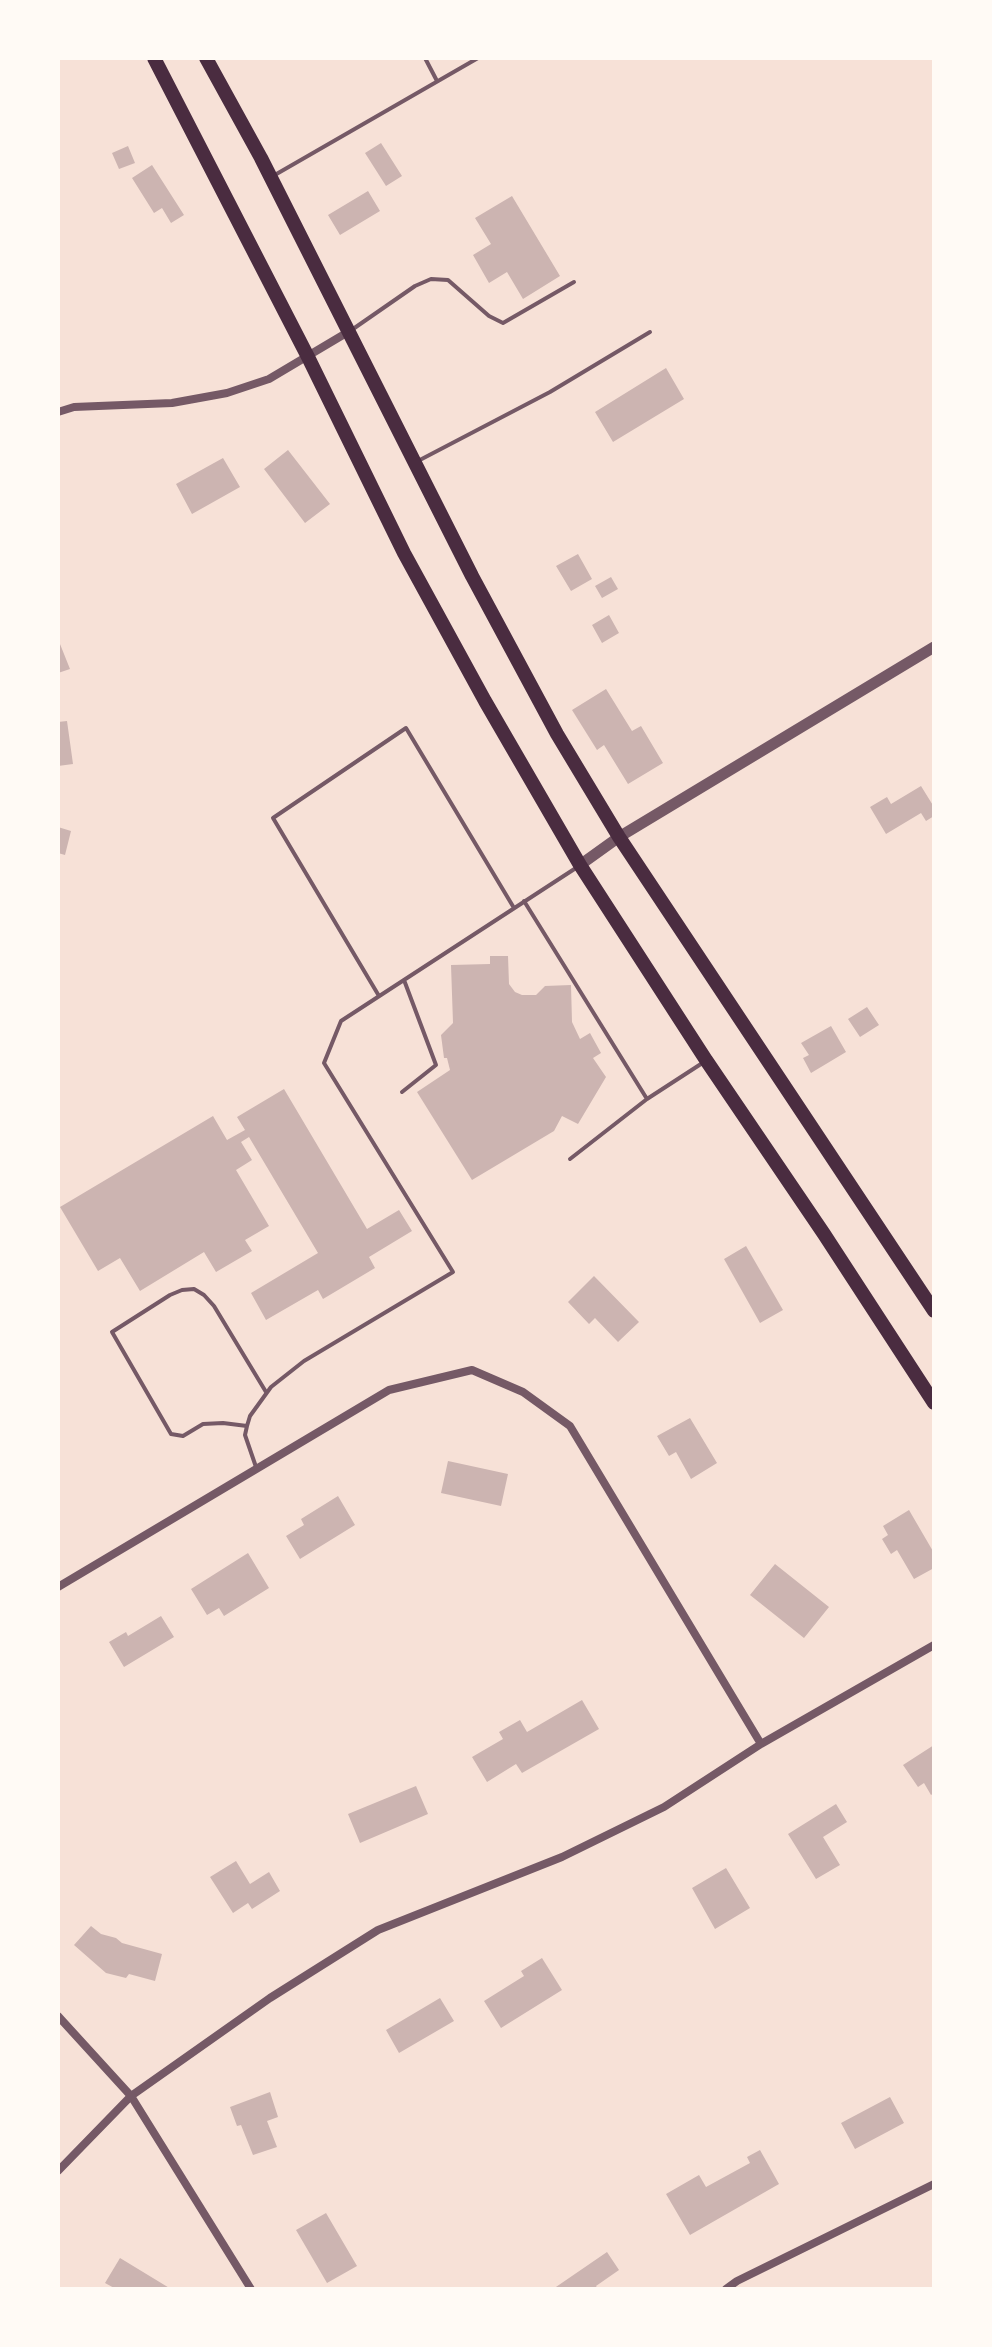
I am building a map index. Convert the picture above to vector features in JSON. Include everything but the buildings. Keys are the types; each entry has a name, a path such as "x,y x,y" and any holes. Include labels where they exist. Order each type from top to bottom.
{"main road":[{"path":"154,58 308,357 397,540 443,627 580,865 934,1403"},
{"path":"206,58 271,177 414,463 557,734 619,837 934,1311"}],"street":[{"path":"58,412 74,407 172,403 227,393 269,379 348,332"},
{"path":"580,865 619,837 934,647"},
{"path":"58,1587 389,1390 472,1370 523,1392 570,1426 761,1744"},
{"path":"58,2171 131,2096 270,1998 378,1930 562,1857 664,1807 761,1744 934,1645"},
{"path":"58,2016 131,2096 251,2289"},
{"path":"726,2289 934,2184"}],"lane":[{"path":"425,58 437,81"},
{"path":"271,177 478,58"},
{"path":"348,332 415,286 431,279 448,280 489,316 503,323 574,282"},
{"path":"414,463 550,392 650,332"},
{"path":"379,996 273,818 406,728 514,908"},
{"path":"257,1469 245,1435 266,1392 304,1361 453,1272 324,1063 341,1021 580,865"},
{"path":"524,901 647,1099"},
{"path":"402,1092 436,1065 404,980"},
{"path":"570,1159 647,1099 706,1060"},
{"path":"247,1426 203,1424 183,1436 171,1434 112,1332 170,1295 194,1289 214,1306 266,1392"}]}
